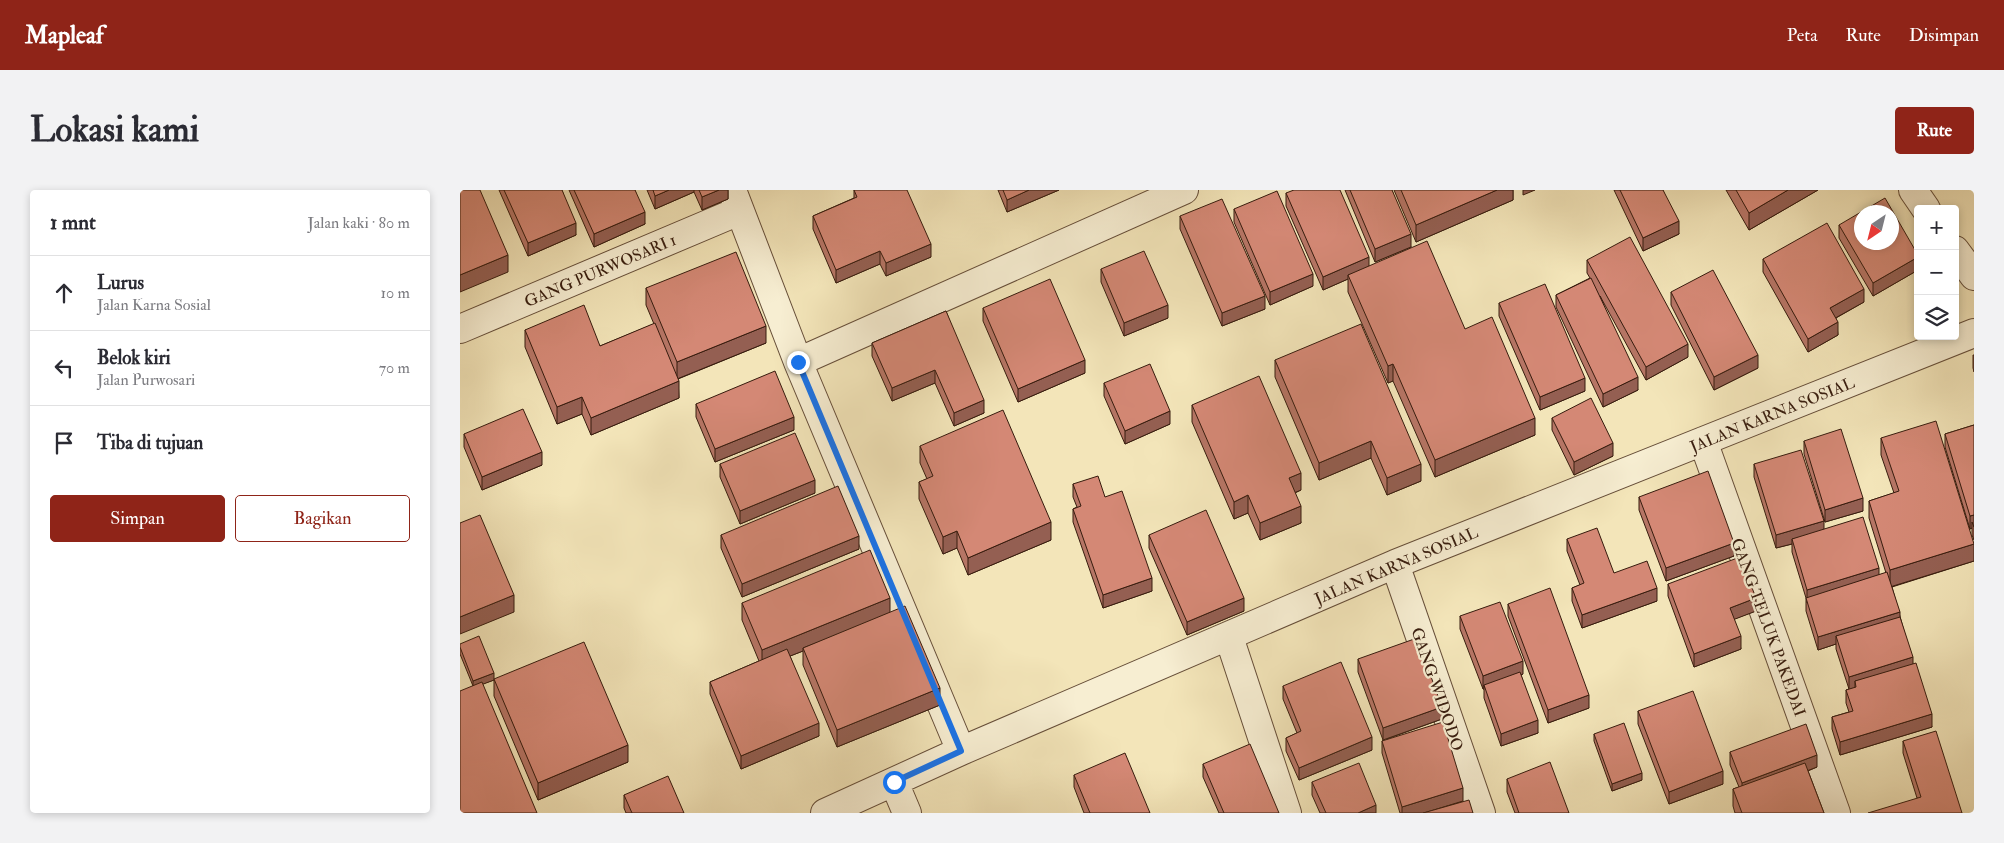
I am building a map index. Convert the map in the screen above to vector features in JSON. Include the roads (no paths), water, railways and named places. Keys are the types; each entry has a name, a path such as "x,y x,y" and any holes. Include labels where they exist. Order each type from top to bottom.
{"street":[{"path":"798,362 1184,190"},
{"path":"1913,190 1923,205"},
{"path":"735,200 798,362 961,751"},
{"name":"GANG PURWOSARI 1","path":"460,329 735,200"},
{"path":"1959,255 1974,276"},
{"name":"JALAN KARNA SOSIAL","path":"825,813 961,751 1395,564 1974,333"},
{"name":"GANG TELUK PAKEDAI","path":"1703,441 1836,813"},
{"name":"GANG WIDODO","path":"1395,564 1481,813"},
{"path":"1229,637 1287,813"},
{"path":"894,782 907,813"}]}
